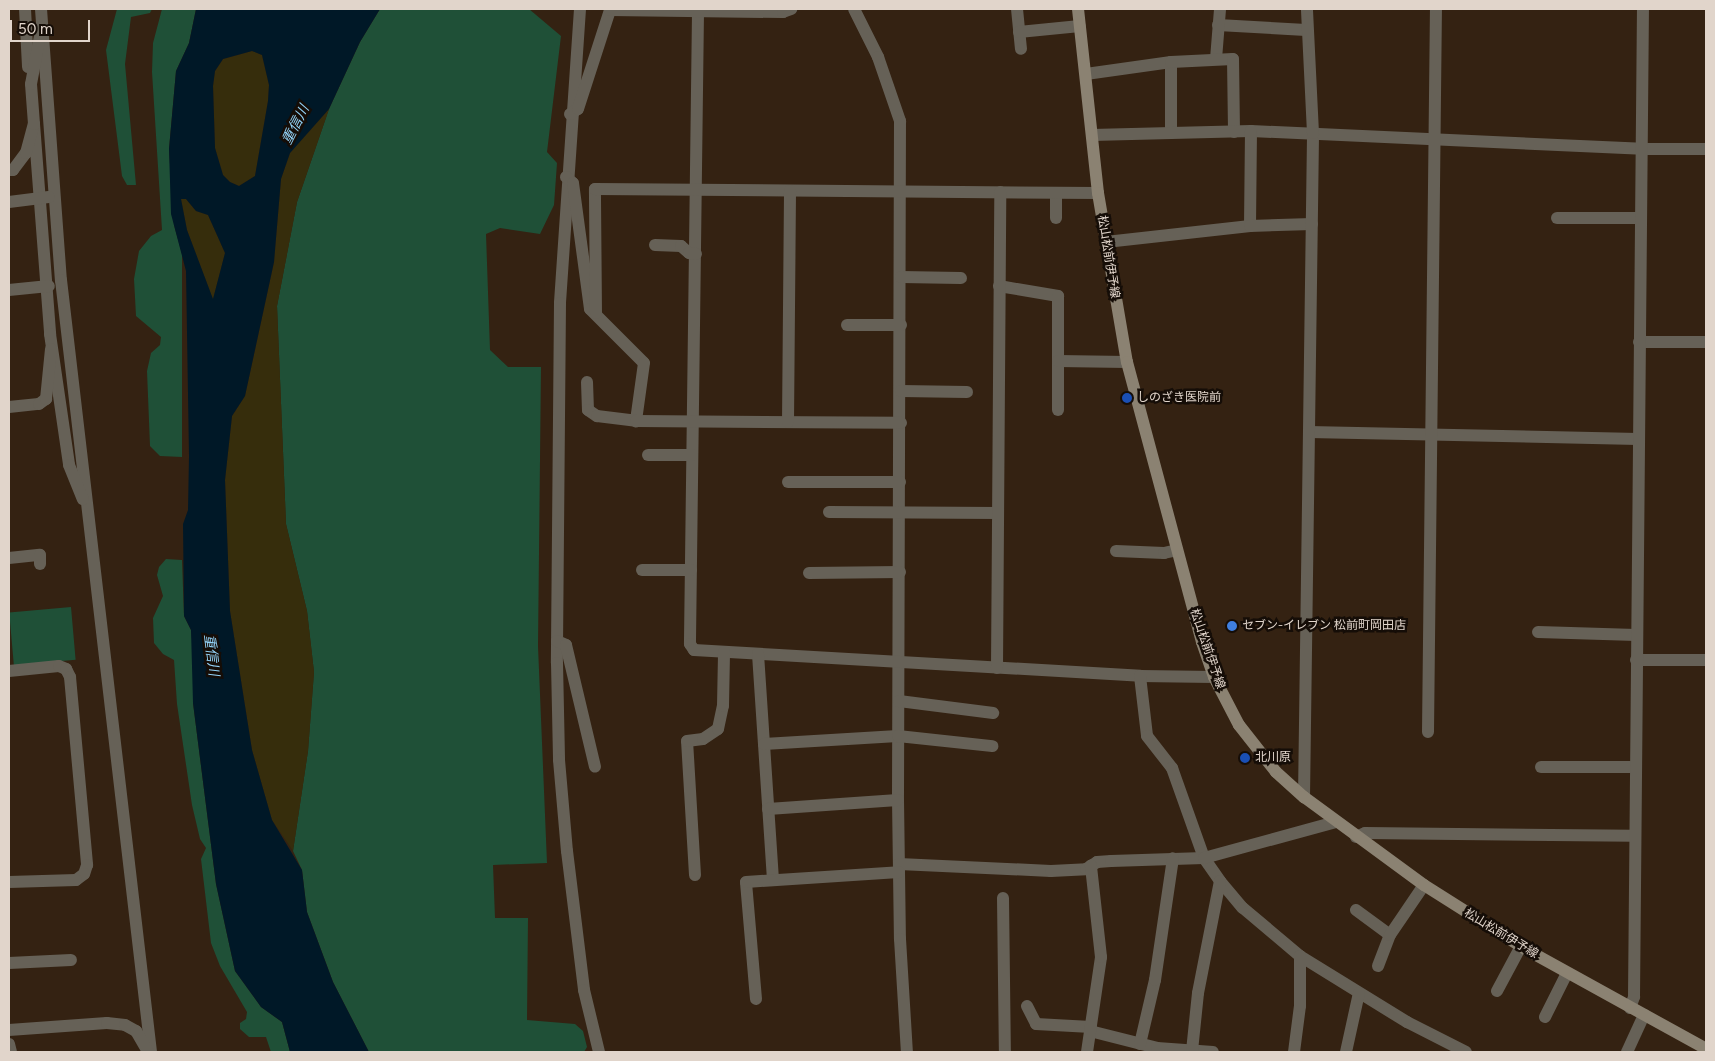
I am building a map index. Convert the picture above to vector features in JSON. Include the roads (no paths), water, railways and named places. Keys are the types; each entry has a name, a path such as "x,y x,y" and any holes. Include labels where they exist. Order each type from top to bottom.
{"main road":[{"name":"松山松前伊予線","path":"1078,9 1098,193 1127,362 1177,550 1214,677 1256,748 1304,797 1356,837 1424,885 1567,973 1706,1049"}],"street":[{"path":"25,9 26,56 31,84 49,286 52,345 69,465 79,493 86,502"},
{"path":"41,9 63,300 149,1052"},
{"path":"580,9 570,114 560,303 557,641 559,760 567,851 584,990 600,1052"},
{"path":"570,114 578,109 610,10 783,12 791,9"},
{"path":"854,9 878,57 896,106 902,192 898,800 900,939 907,1052"},
{"path":"1017,9 1021,49"},
{"path":"1216,59 1220,9"},
{"path":"1304,797 1313,133 1306,30 1307,9"},
{"path":"1428,732 1436,9"},
{"path":"1630,1008 1634,998 1633,836 1643,9"},
{"path":"698,12 690,644 694,650 1140,676 1214,677"},
{"path":"1218,25 1306,30"},
{"path":"1019,32 1080,26"},
{"path":"31,84 36,44 42,31"},
{"path":"1086,74 1170,62 1233,59 1234,132"},
{"path":"1170,62 1171,133"},
{"path":"9,170 26,153 34,124"},
{"path":"1092,135 1251,131 1642,149 1706,149"},
{"path":"1250,226 1251,131"},
{"path":"566,177 573,183 590,308 644,363 636,421"},
{"path":"596,313 595,189 1098,193"},
{"path":"788,422 790,191"},
{"path":"997,668 1000,192"},
{"path":"1056,193 1056,218"},
{"path":"9,202 54,197"},
{"path":"1557,218 1641,218"},
{"path":"1106,242 1250,226 1312,224"},
{"path":"655,244 681,246 689,253 696,254"},
{"path":"901,277 961,278"},
{"path":"9,290 49,286"},
{"path":"999,286 1058,296 1058,410"},
{"path":"9,407 39,404 46,399 58,310 63,300"},
{"path":"847,325 901,325"},
{"path":"1640,342 1706,342"},
{"path":"1058,361 1127,362"},
{"path":"587,382 588,410 592,415 636,421 901,422"},
{"path":"901,390 968,392"},
{"path":"1310,432 1638,439"},
{"path":"648,455 692,455"},
{"path":"788,482 900,482"},
{"path":"829,512 998,513"},
{"path":"1116,551 1164,553 1177,550"},
{"path":"9,558 40,555 40,564"},
{"path":"642,570 691,570"},
{"path":"808,572 900,572"},
{"path":"1538,632 1636,635"},
{"path":"557,641 566,646 595,767"},
{"path":"695,875 687,741 703,739 718,729 723,706 724,652"},
{"path":"758,654 773,879"},
{"path":"1636,660 1706,660"},
{"path":"9,670 59,666 66,669 70,677 87,865 84,874 76,880 9,882"},
{"path":"1140,676 1144,729 1172,768 1204,858 1220,881 1243,908 1300,956 1359,993 1466,1052"},
{"path":"899,701 993,713"},
{"path":"764,744 898,736 992,746"},
{"path":"1541,767 1634,767"},
{"path":"768,809 898,800"},
{"path":"756,999 746,882 899,868 1051,871 1090,866 1098,862 1204,858 1336,822"},
{"path":"1356,837 1365,832 1633,836"},
{"path":"1140,1044 1155,980 1173,858"},
{"path":"1087,1052 1101,957 1090,866"},
{"path":"1192,1051 1198,993 1220,881"},
{"path":"1378,966 1390,935 1424,885"},
{"path":"1003,898 1005,1052"},
{"path":"1356,910 1390,935"},
{"path":"1497,991 1521,946"},
{"path":"1294,1052 1300,1006 1300,956"},
{"path":"9,963 71,960"},
{"path":"1545,1018 1567,973"},
{"path":"1346,1052 1359,993"},
{"path":"1027,1006 1036,1024 1091,1029 1157,1050 1212,1052"},
{"path":"1627,1052 1644,1015"},
{"path":"9,1030 107,1023 125,1025 136,1031 149,1052"},
{"path":"9,1044 11,1052"}],"water":[{"name":"重信川","path":"196,9 380,9 360,42 329,109 290,153 281,179 274,262 245,396 232,416 225,480 230,611 252,750 272,820 302,870 307,912 333,982 369,1052 290,1052 282,1022 261,1007 235,971 216,884 193,703 191,630 184,616 183,524 188,510 189,456 186,271 171,214 169,149 176,71 189,43","holes":["252,51 262,55 269,85 268,101 255,176 239,186 230,182 223,175 215,148 213,86 215,71 223,59","181,199 186,199 196,211 208,215 225,253 213,299 187,230"]}],"place":[{"name":"しのざき医院前","path":"1127,398"},
{"name":"セブン-イレブン 松前町岡田店","path":"1232,626"},
{"name":"北川原","path":"1245,758"}]}
